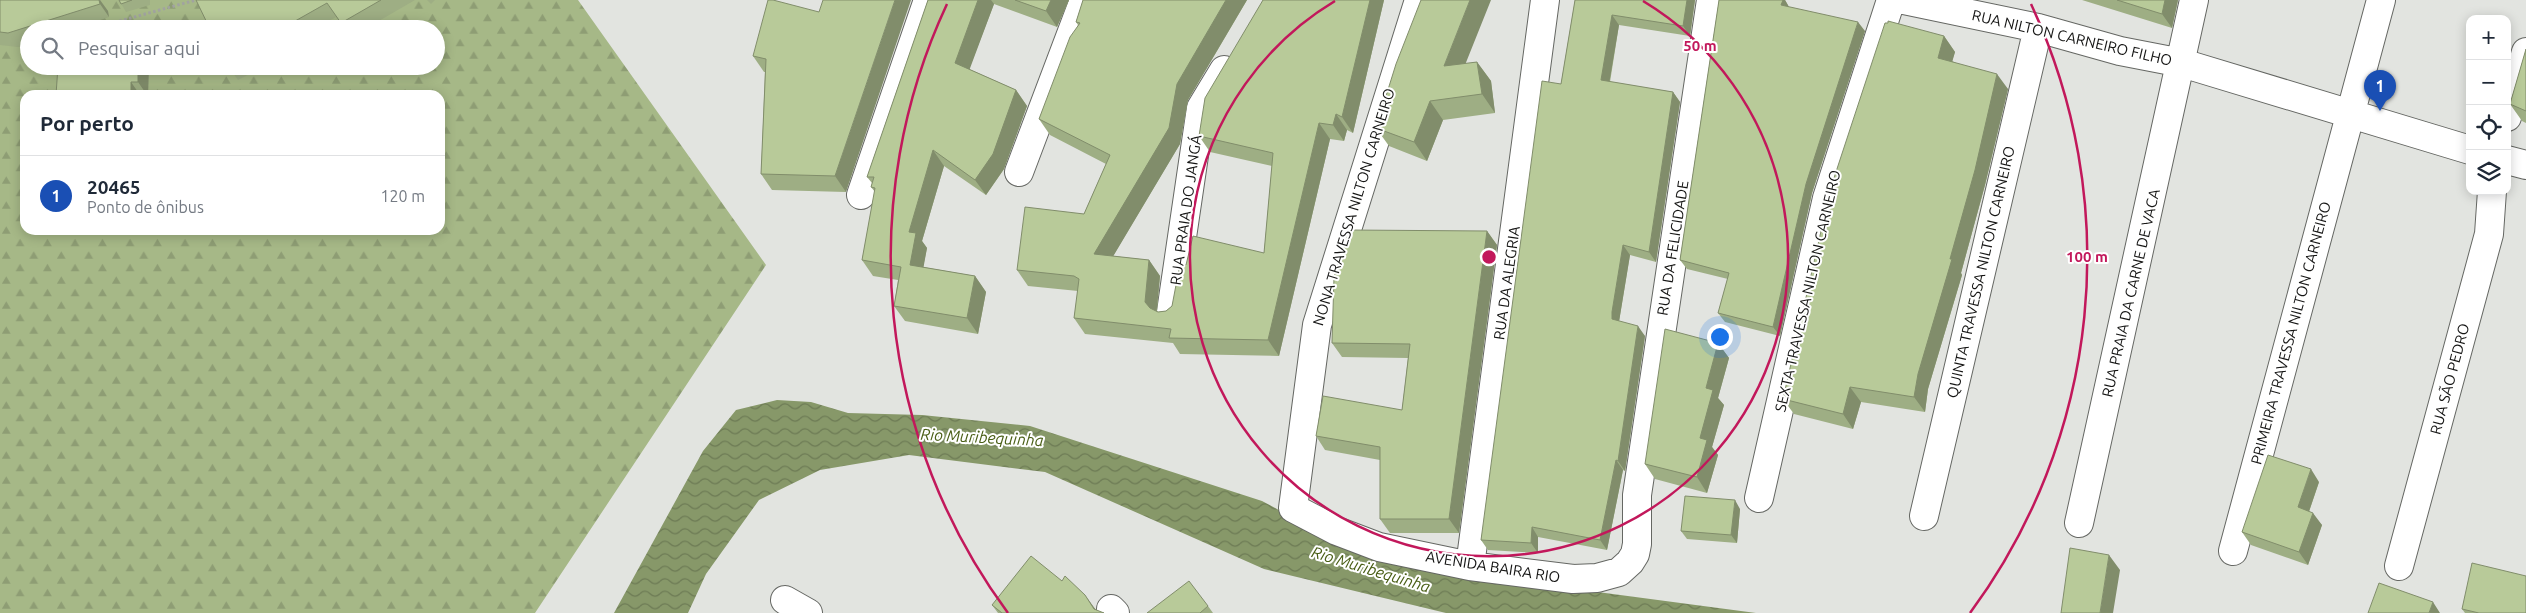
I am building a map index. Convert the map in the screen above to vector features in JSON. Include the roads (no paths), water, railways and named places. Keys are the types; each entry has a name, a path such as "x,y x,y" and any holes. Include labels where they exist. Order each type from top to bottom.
{"street":[{"path":"861,195 928,0"},
{"path":"1019,172 1084,0"},
{"name":"NONA TRAVESSA NILTON CARNEIRO","path":"1293,508 1317,325 1418,0"},
{"name":"RUA DA ALEGRIA","path":"1470,566 1545,0"},
{"name":"RUA DA FELICIDADE","path":"1637,495 1665,293 1711,0"},
{"name":"SEXTA TRAVESSA NILTON CARNEIRO","path":"1759,498 1828,198 1891,0"},
{"name":"RUA NILTON CARNEIRO FILHO","path":"1904,0 2038,28 2120,50 2182,63 2466,149"},
{"name":"RUA PRAIA DA CARNE DE VACA","path":"2079,522 2182,63 2194,0"},
{"name":"PRIMEIRA TRAVESSA NILTON CARNEIRO","path":"2233,551 2381,0"},
{"name":"QUINTA TRAVESSA NILTON CARNEIRO","path":"1924,516 2038,28"},
{"name":"RUA PRAIA DO JANGÁ","path":"1171,312 1201,108 1236,50"},
{"path":"2511,105 2526,52"},
{"path":"2511,161 2526,165"},
{"name":"RUA SÃO PEDRO","path":"2399,566 2489,234 2492,195"},
{"name":"AVENIDA BAIRA RIO","path":"1293,508 1337,531 1379,547 1470,566 1573,579 1597,578 1619,572 1635,554 1638,544 1637,495"}],"water":[{"name":"Rio Muribequinha","path":"777,400 811,402 848,413 922,415 1030,426 1262,501 1329,537 1462,574 1756,613 1446,613 1264,569 1045,472 909,455 820,470 759,500 706,574 688,613 614,613 703,451 736,410"}],"place":[{"name":"20465","path":"2380,111"}]}
